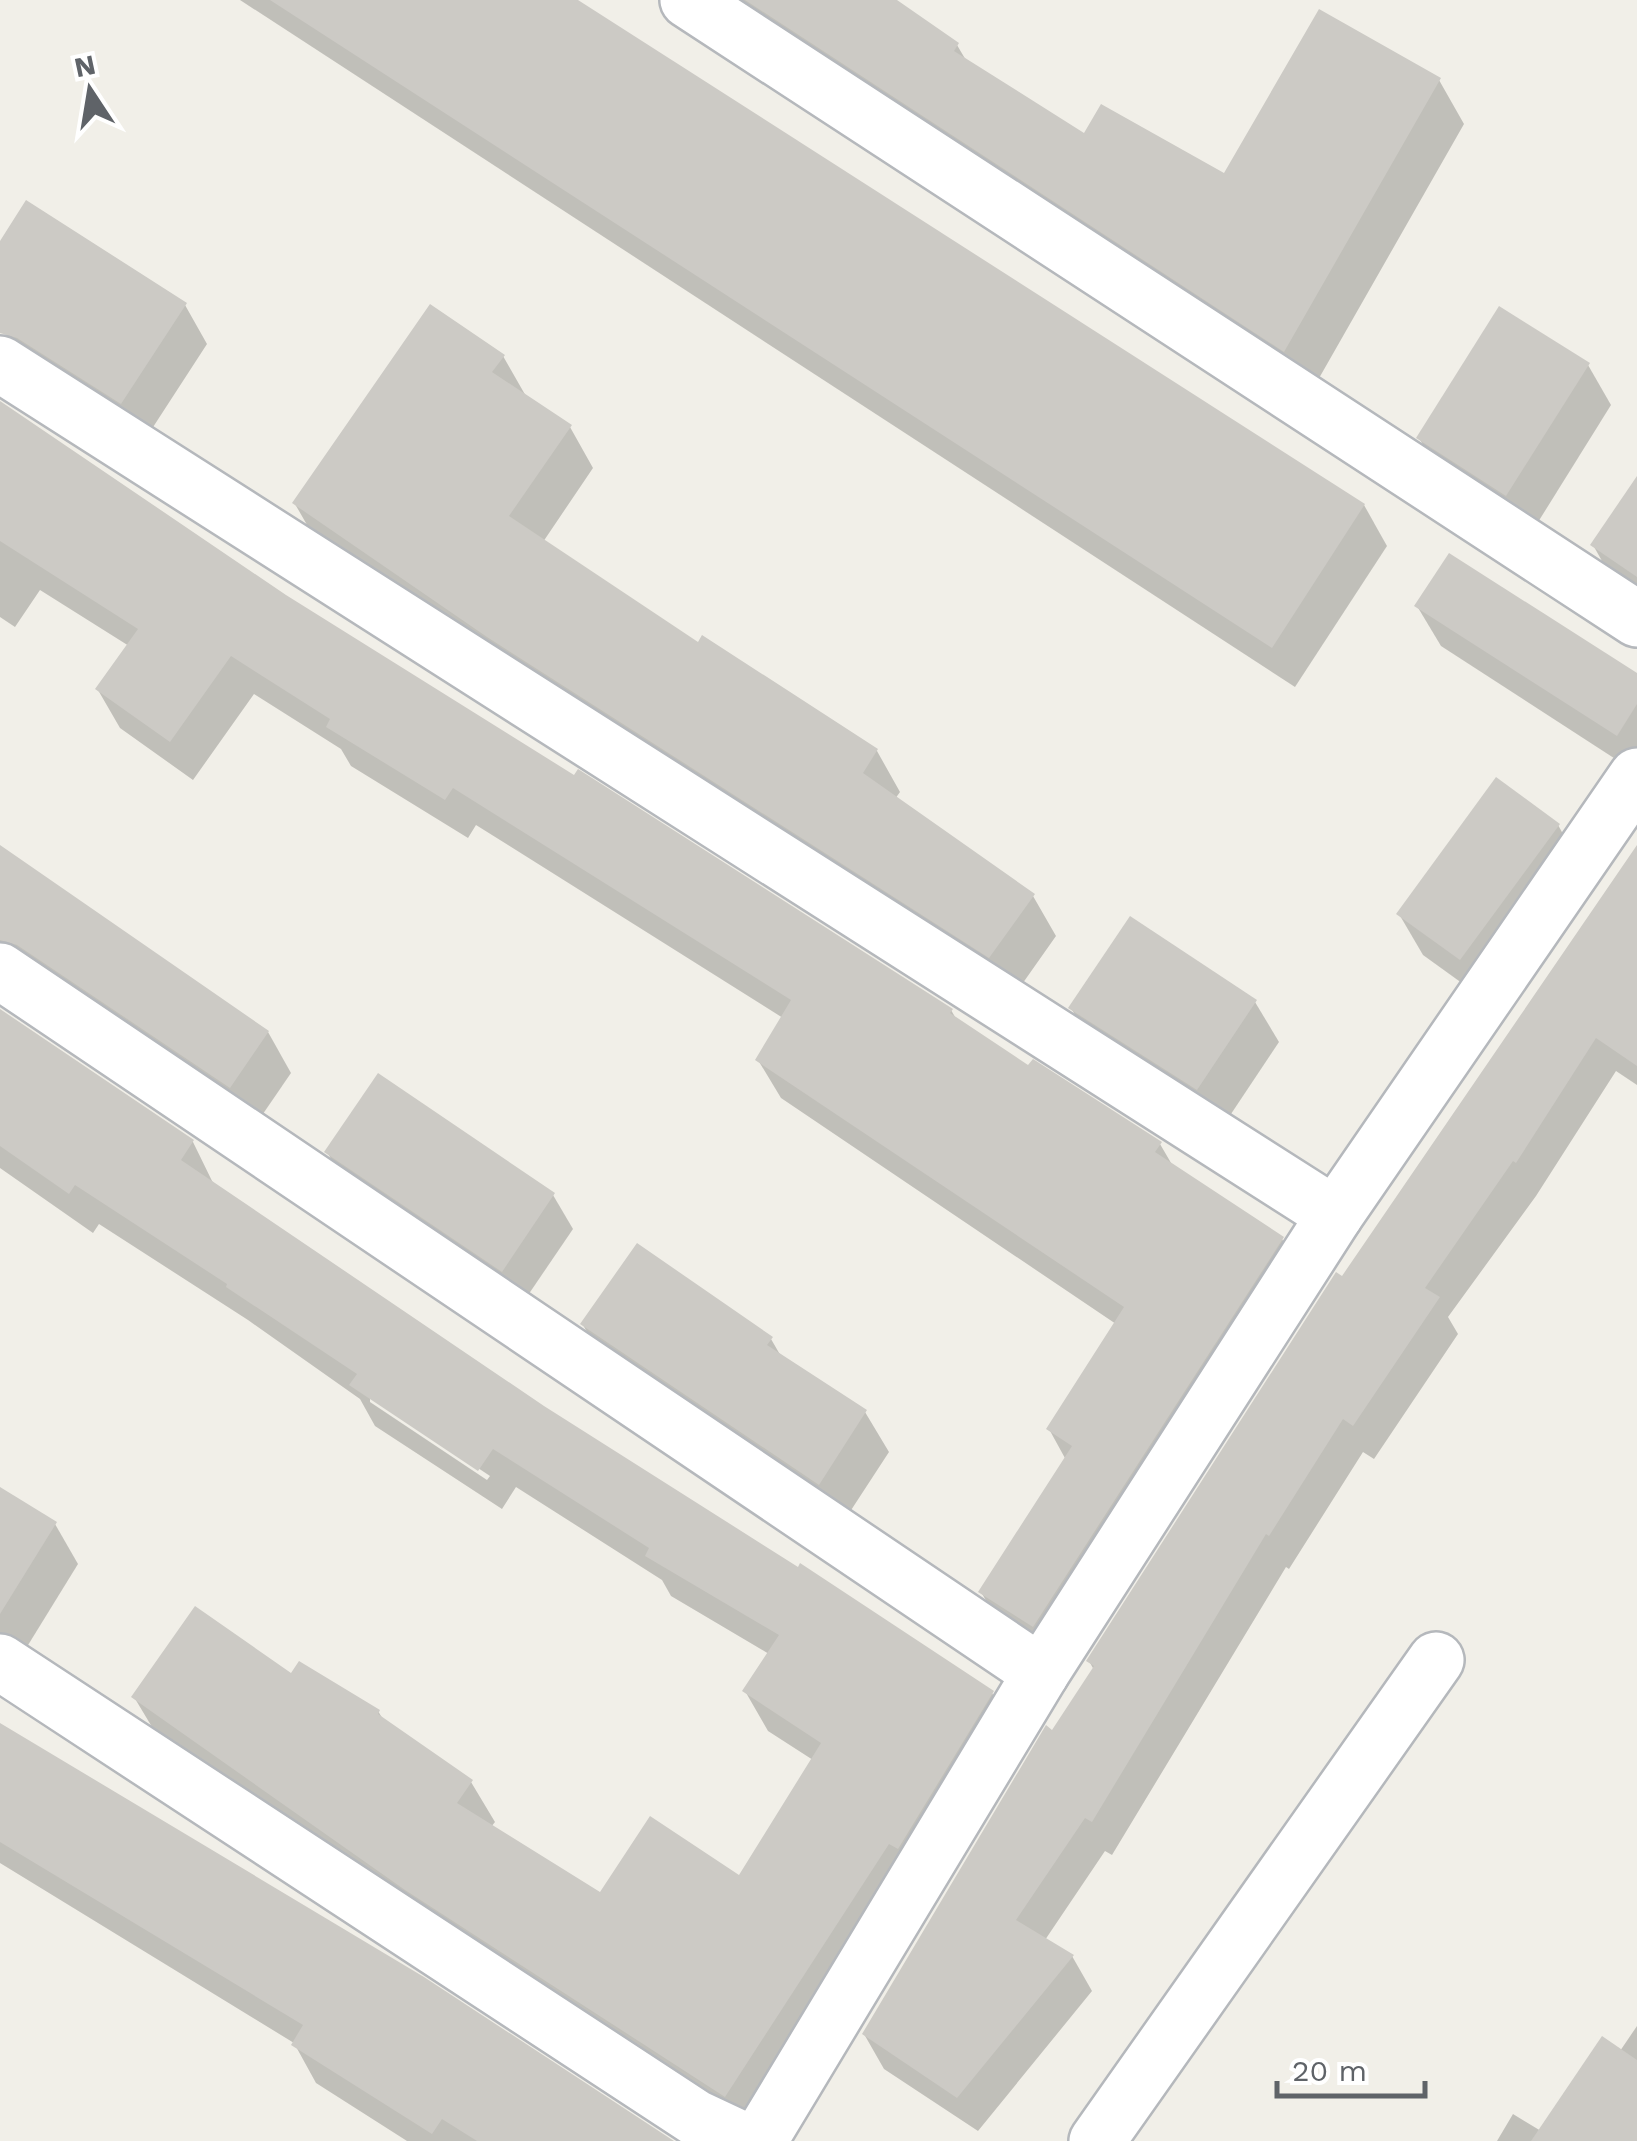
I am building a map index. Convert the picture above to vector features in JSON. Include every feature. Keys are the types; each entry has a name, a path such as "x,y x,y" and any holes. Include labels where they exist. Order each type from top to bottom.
{"street":[{"path":"688,0 1637,619"},
{"path":"0,364 1334,1215"},
{"path":"759,2141 1041,1673 1334,1215 1637,776"},
{"path":"0,971 1041,1673"},
{"path":"1097,2141 1436,1660"},
{"path":"0,1662 696,2118 745,2141"}],"building":[{"path":"270,0 578,0 1365,504 1272,648"},
{"path":"745,0 897,0 959,43 954,51 1084,133 1101,104 1224,173 1319,9 1441,78 1284,352"},
{"path":"26,200 187,303 121,404 17,338 0,333 0,241"},
{"path":"430,304 505,355 492,372 572,425 509,516 698,642 702,635 878,749 863,773 1035,894 989,958 487,637 292,503"},
{"path":"1499,306 1590,363 1506,496 1416,438"},
{"path":"0,401 286,595 574,775 578,769 953,1009 950,1013 1028,1065 1033,1059 1162,1142 1155,1152 1284,1237 1033,1627 978,1592 1072,1446 1046,1429 1124,1307 755,1060 791,1000 453,788 445,800 326,727 330,719 231,656 170,742 95,689 138,629 0,541"},
{"path":"1637,476 1637,577 1590,545"},
{"path":"1449,553 1637,673 1637,704 1617,736 1414,606"},
{"path":"1496,777 1560,824 1460,960 1396,914"},
{"path":"0,845 269,1031 230,1088 17,945 0,940"},
{"path":"1637,845 1637,1066 1596,1038 1516,1163 1513,1161 1425,1288 1440,1297 1353,1426 1343,1419 1269,1536 1266,1534 1092,1822 1085,1818 1016,1920 1074,1955 957,2098 862,2034 1046,1725 1052,1730 1094,1666 1086,1661 1336,1272 1342,1276"},
{"path":"1130,916 1257,1000 1197,1090 1068,1008"},
{"path":"0,1009 194,1140 181,1160 544,1406 798,1567 800,1563 994,1691 898,1849 889,1844 725,2097 405,1890 131,1697 195,1606 291,1673 299,1661 380,1710 378,1714 473,1780 457,1803 600,1892 650,1816 739,1875 821,1743 742,1691 779,1635 645,1556 649,1548 493,1449 478,1471 349,1385 357,1374 226,1287 227,1284 75,1185 69,1194 0,1146"},
{"path":"378,1073 555,1193 502,1272 324,1152"},
{"path":"637,1243 773,1337 767,1345 867,1410 819,1485 580,1324"},
{"path":"0,1487 57,1522 0,1614"},
{"path":"0,1723 424,1977 674,2141 477,2141 442,2119 432,2134 291,2045 303,2025 0,1842"},
{"path":"1602,2036 1637,2060 1637,2141 1531,2141"}]}
